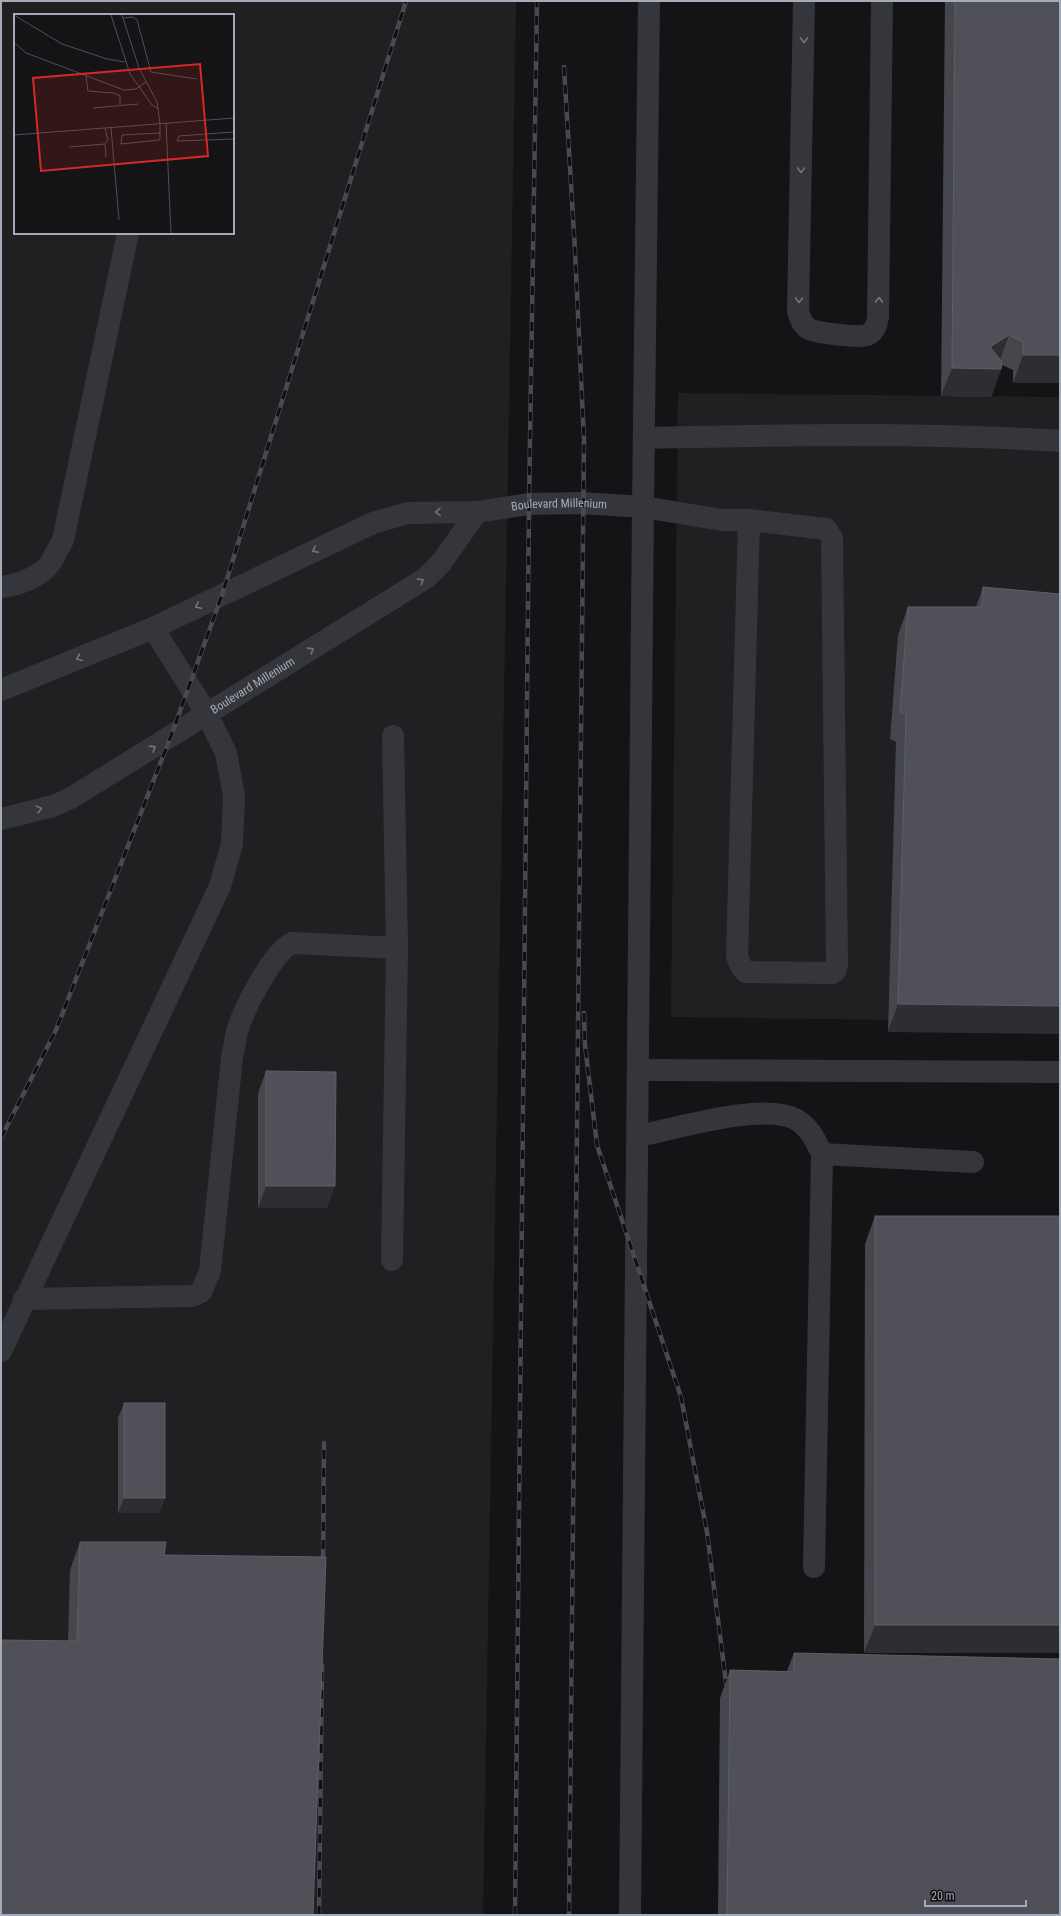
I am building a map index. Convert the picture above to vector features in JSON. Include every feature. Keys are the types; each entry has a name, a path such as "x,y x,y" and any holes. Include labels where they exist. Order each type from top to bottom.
{"street":[{"path":"630,1915 649,1"},
{"path":"804,1 798,311 801,321 809,328 817,331 857,336 866,335 872,332 878,317 882,1"},
{"path":"1,587 11,586 34,577 50,563 63,540 128,234"},
{"path":"644,438 801,434 1000,437 1060,441"},
{"name":"Boulevard Millenium","path":"1,690 153,628 379,521 408,513 477,512 529,504 582,503 643,507 722,520 750,520 826,529 832,538 838,965 832,973 746,972 742,968 738,957 750,520"},
{"name":"Boulevard Millenium","path":"1,819 53,806 71,798 426,578 442,563 477,512"},
{"path":"1,1351 24,1299 220,886 232,844 234,796 226,753 207,714 153,628"},
{"path":"392,1260 397,948 393,736"},
{"path":"24,1299 192,1296 201,1292 210,1270 232,1057 237,1032 247,1007 277,955 285,946 292,943 397,948"},
{"path":"638,1070 1060,1072"},
{"path":"638,1136 734,1116 780,1114 797,1120 814,1136 822,1154 814,1567"},
{"path":"822,1154 973,1162"}],"shaded area":[{"path":"1,1 516,1 483,1915 1,1915"},
{"path":"678,393 1060,397 1060,1022 671,1017"}],"building":[{"path":"955,1 1060,1 1060,355 1023,355 1023,342 1009,335 990,347 1002,362 1001,369 952,368"},
{"path":"983,587 1060,594 1060,1006 898,1004 906,714 900,711 908,607 982,607"},
{"path":"266,1071 336,1072 335,1186 266,1186"},
{"path":"875,1216 1060,1216 1060,1625 875,1625"},
{"path":"124,1403 165,1403 165,1498 124,1498"},
{"path":"80,1542 166,1542 164,1555 326,1557 313,1915 1,1915 1,1640 77,1641"},
{"path":"794,1653 1060,1659 1060,1915 727,1915 730,1670 794,1672"}],"railway":[{"path":"1,1138 56,1030 171,736 222,595 406,1"},
{"path":"515,1915 529,504 537,1"},
{"path":"564,67 584,440 569,1915"},
{"path":"584,1013 585,1045 597,1145 681,1397 707,1532 727,1691"},
{"path":"323,1567 324,1443"},
{"path":"319,1915 322,1665"}]}
